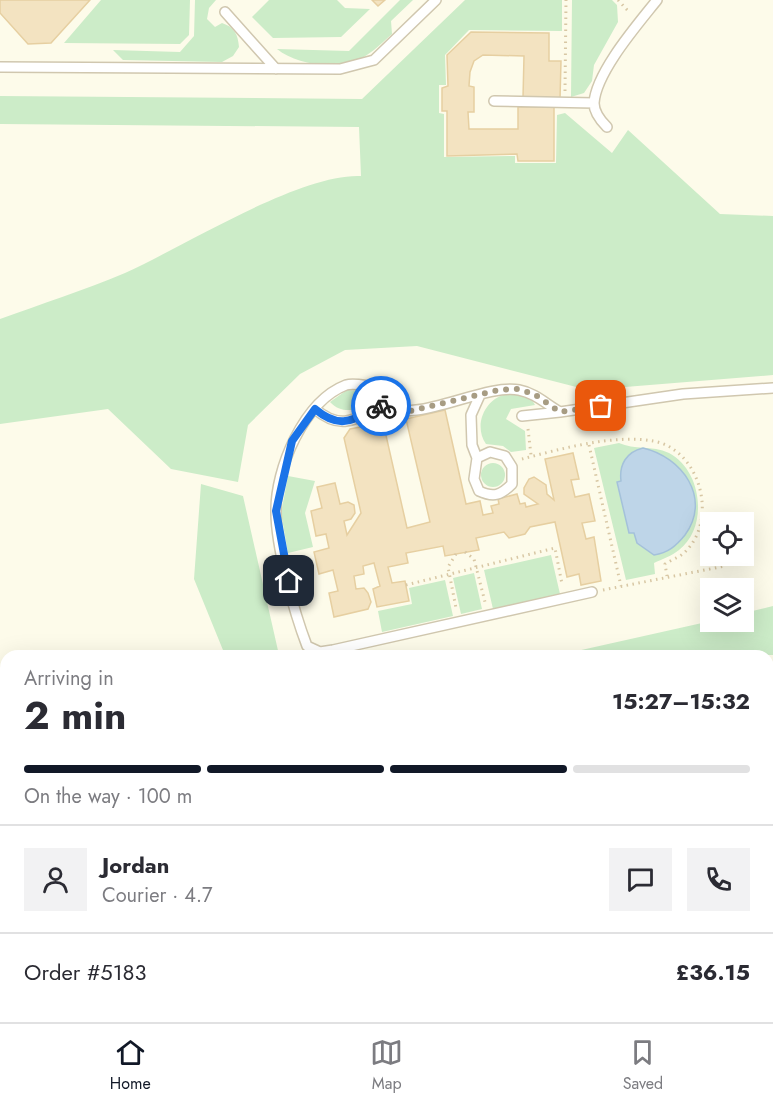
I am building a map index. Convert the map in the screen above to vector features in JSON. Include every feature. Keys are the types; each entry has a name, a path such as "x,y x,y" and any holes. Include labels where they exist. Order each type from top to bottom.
{"lane":[{"path":"0,67 340,69 374,60 436,0"},
{"path":"607,127 599,117 594,103 615,54 657,0"},
{"path":"225,12 276,69"},
{"path":"494,101 594,103"},
{"path":"317,650 307,646 297,619 276,511 292,441 328,395 348,384 369,386 384,405 402,413 517,389 534,394 560,412"},
{"path":"524,416 683,394 773,388"},
{"path":"477,458 490,452 505,456 512,467 512,484 502,494 489,496 479,491 474,479 477,458 472,445 471,415 480,395"},
{"path":"315,409 326,418 347,423 384,405"},
{"path":"333,650 592,592"}],"path":[{"path":"564,102 566,0"},
{"path":"618,0 639,23"},
{"path":"524,416 531,456"},
{"path":"508,461 622,438 656,441 673,448 686,460 699,483 704,507 697,532 685,552 665,564 667,576"},
{"path":"589,445 621,586"},
{"path":"406,585 555,548 566,598"},
{"path":"465,552 474,559 477,567 488,615"},
{"path":"456,554 448,567 448,575 459,622"},
{"path":"592,592 725,566"}],"green space":[{"path":"101,0 190,0 189,35 180,44 64,43"},
{"path":"195,0 216,0 209,8 207,19 215,27 222,23 235,32 239,47 233,56 222,62 123,60 113,50 180,52 194,36"},
{"path":"269,0 337,0 345,8 370,9 341,37 273,38 252,17"},
{"path":"400,0 413,0 391,21 392,34 374,50 352,62 318,64 296,59 277,49 349,51"},
{"path":"465,0 562,0 562,31 469,30 445,55 446,85 439,85 439,113 444,114 444,157 515,156 515,163 556,163 557,115 565,113 612,153 628,130 720,214 773,216 773,375 588,390 417,346 345,350 300,374 248,425 238,482 171,469 108,409 0,424 0,319 125,273 275,198 336,178 361,176 359,127 0,124 0,96 362,99"},
{"path":"572,0 612,0 617,5 618,22 594,65 592,81 584,93 571,97"},
{"path":"347,390 363,391 374,402 357,409 346,410 330,402"},
{"path":"503,395 526,396 535,405 511,409 506,419 525,431 526,450 511,452 503,446 486,444 482,437 482,416 490,403"},
{"path":"619,443 669,453 689,472 698,499 695,528 689,540 670,556 654,563 655,574 626,580 594,448"},
{"path":"493,463 501,467 505,475 501,483 493,487 485,483 481,475 485,467"},
{"path":"288,476 315,481 305,513 313,547 288,553 281,513"},
{"path":"201,484 243,496 278,650 223,650 194,579"},
{"path":"551,555 560,594 493,609 484,570"},
{"path":"474,573 482,609 461,614 453,578"},
{"path":"445,580 453,616 382,632 378,611 412,604 409,588"},
{"path":"773,606 773,650 581,650 700,623 700,632 754,632 754,611"}],"water":[{"path":"643,448 670,460 689,481 694,494 693,521 685,535 668,551 654,555 637,543 634,533 629,533 617,482 621,481 621,470 628,456"}],"building":[{"path":"0,0 90,0 51,43 28,44 0,13"},
{"path":"372,0 385,0 378,6"},
{"path":"471,32 549,33 549,61 561,61 560,99 523,98 524,56 483,55 474,61 470,72 469,86 474,87 474,112 468,112 469,129 518,129 518,107 554,107 554,161 518,161 517,154 447,156 447,111 442,111 442,88 448,86 447,55"},
{"path":"445,410 466,504 480,501 483,515 493,513 491,506 499,504 498,499 517,494 520,504 525,503 526,507 538,504 524,494 524,488 529,479 534,477 546,485 547,494 554,500 545,459 573,453 579,479 571,480 575,497 589,494 595,521 582,523 586,539 594,537 601,581 581,585 579,574 567,577 555,522 530,527 525,534 509,538 504,532 476,538 479,550 445,556 443,546 406,553 408,563 388,567 392,583 405,581 409,601 377,607 373,589 380,586 374,563 363,566 364,574 354,576 356,589 364,588 368,593 371,602 368,609 334,617 329,593 338,591 333,570 319,574 314,552 329,548 326,534 316,536 311,511 322,508 317,487 335,483 340,504 348,502 354,505 355,513 351,519 344,521 347,535 361,513 344,438 350,429 376,424 385,431 407,528 430,522 406,419"}],"way so far":[{"path":"381,406 384,405 402,413 499,390 517,389 534,394 560,412 601,406"}],"route":[{"path":"289,581 276,511 292,441 315,409 326,418 347,423 381,406"}]}
